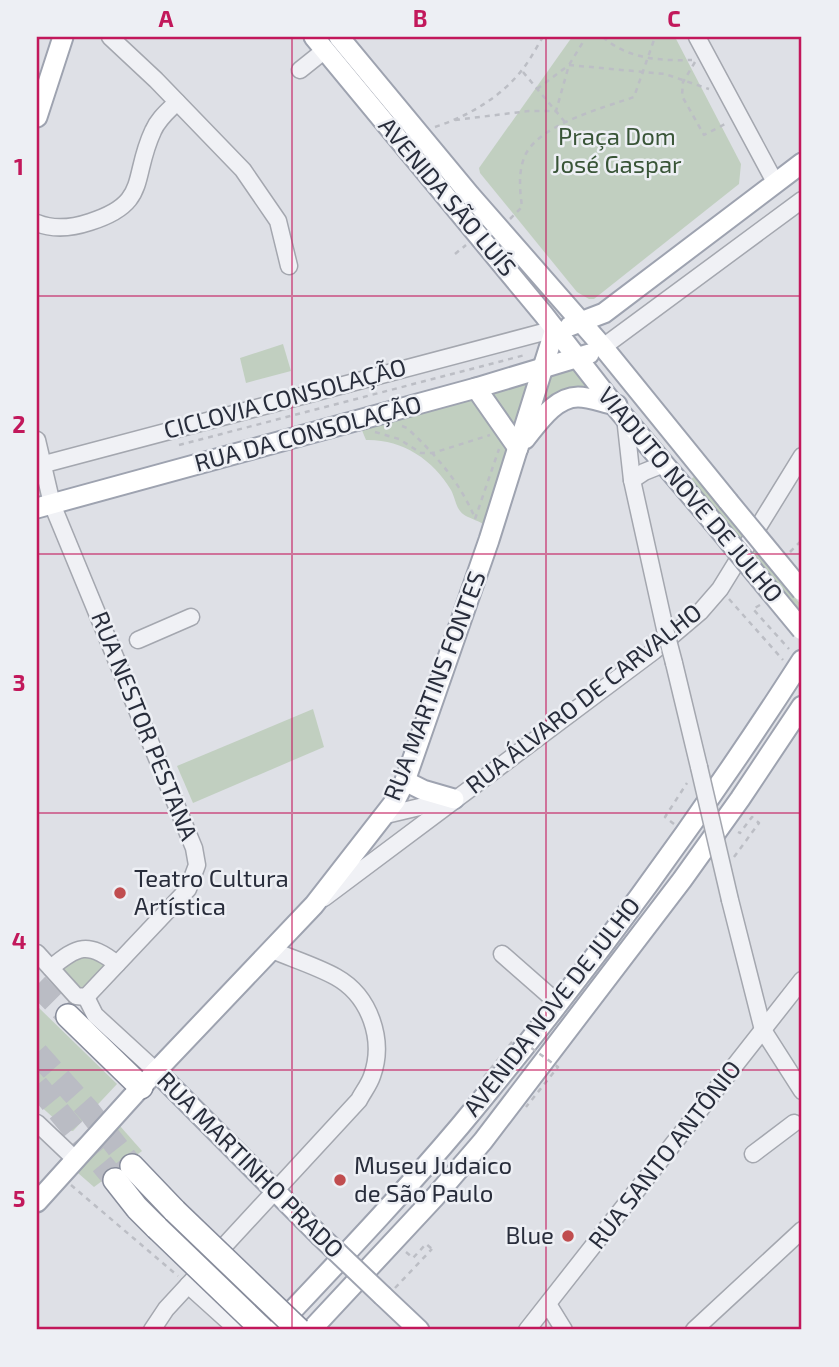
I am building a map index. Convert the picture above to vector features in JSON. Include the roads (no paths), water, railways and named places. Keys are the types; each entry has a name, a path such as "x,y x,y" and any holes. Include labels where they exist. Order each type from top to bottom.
{"highway":[{"path":"68,1016 148,1079"},
{"path":"263,1330 137,1208 123,1173 175,1212 299,1330"}],"main road":[{"path":"37,117 63,37"},
{"name":"AVENIDA SÃO LUÍS","path":"326,41 603,347"},
{"name":"AVENIDA SÃO LUÍS","path":"326,41 578,358"},
{"name":"RUA DA CONSOLAÇÃO","path":"555,330 604,313 802,163"},
{"path":"578,358 580,323"},
{"name":"RUA MARTINS FONTES","path":"37,1202 148,1079 314,905 386,815 405,781 489,541 509,448 538,361 555,330"},
{"name":"RUA DA CONSOLAÇÃO","path":"44,506 476,388 538,361 578,358 603,347"},
{"name":"VIADUTO NOVE DE JULHO","path":"603,347 802,591"},
{"name":"VIADUTO NOVE DE JULHO","path":"578,358 802,630"},
{"path":"476,388 509,448"},
{"name":"RUA MARTINS FONTES","path":"509,448 564,400 579,397 619,411 650,407"},
{"name":"AVENIDA NOVE DE JULHO","path":"274,1330 442,1146 559,1004 698,815 799,665"},
{"name":"AVENIDA NOVE DE JULHO","path":"311,1330 395,1241 482,1141 626,955 724,822 802,706"},
{"path":"405,781 423,790 454,799"},
{"name":"RUA MARTINHO PRADO","path":"148,1079 274,1192 419,1330"}],"street":[{"path":"110,37 177,102 218,135 224,151 249,178 278,221 289,266"},
{"path":"697,37 776,184"},
{"path":"300,70 326,41"},
{"path":"37,223 50,228 76,226 118,211 132,195 152,132 159,120 177,102"},
{"name":"RUA DA CONSOLAÇÃO","path":"603,347 797,203"},
{"name":"RUA DA CONSOLAÇÃO","path":"40,465 555,330"},
{"path":"619,411 665,629 763,1030 802,1091"},
{"name":"RUA NESTOR PESTANA","path":"37,440 44,506 126,645 198,865 188,888 86,997"},
{"name":"RUA ÁLVARO DE CARVALHO","path":"314,905 362,872 454,799 654,651 700,612 720,589 802,457"},
{"path":"632,480 664,464"},
{"path":"126,645 191,617"},
{"name":"RUA ÁLVARO DE CARVALHO","path":"386,815 454,799"},
{"path":"51,968 66,955 85,948 102,953 117,964"},
{"path":"152,1330 166,1309 359,1100 372,1076 376,1049 372,1020 364,1004 349,986 337,978 272,950"},
{"name":"RUA MARTINHO PRADO","path":"37,953 76,996 86,997 95,1015 148,1079"},
{"path":"502,954 559,1004"},
{"name":"RUA SANTO ANTÔNIO","path":"527,1330 802,980"},
{"path":"753,1154 794,1122"},
{"path":"37,1123 76,1160"},
{"path":"694,1330 802,1230"},
{"path":"188,1285 238,1330"},
{"path":"548,1304 564,1330"}],"tunnel":[{"path":"37,985 68,1016"},
{"path":"37,1053 89,1111 132,1166"},
{"path":"37,1085 115,1180"}],"place":[{"name":"Teatro Cultura Artística","path":"120,893"},
{"name":"Museu Judaico de São Paulo","path":"340,1180"},
{"name":"Blue","path":"568,1236"}],"park label":[{"name":"Praça Dom José Gaspar","path":"617,151"}]}
